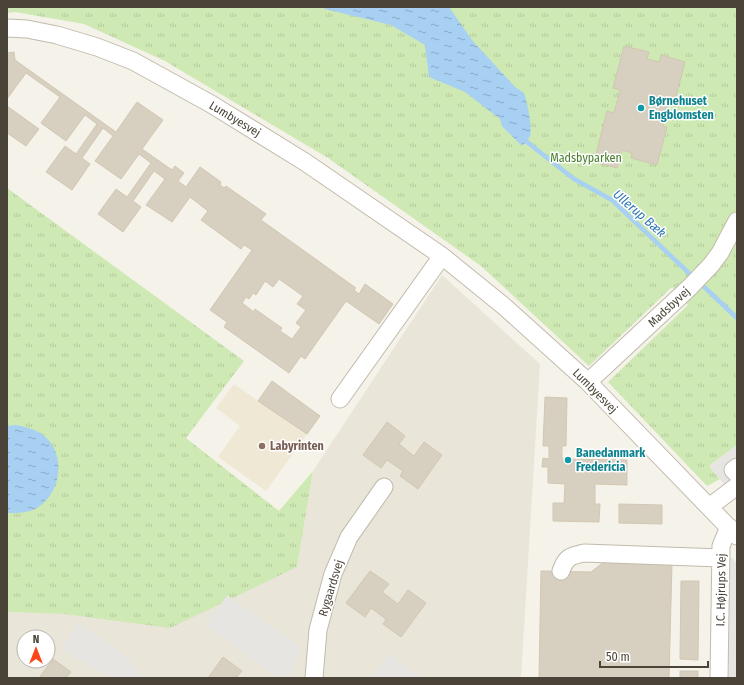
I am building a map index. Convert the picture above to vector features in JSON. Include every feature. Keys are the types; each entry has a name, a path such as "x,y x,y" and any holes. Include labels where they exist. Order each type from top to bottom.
{"street":[{"name":"Lumbyesvej","path":"7,28 27,29 57,35 96,46 133,61 211,104 305,162 442,256 506,308 588,382 733,532"},
{"name":"Madsbyvej","path":"588,382 690,287 711,265 737,221"},
{"path":"340,399 442,256"},
{"path":"737,467 733,470 737,474"},
{"path":"709,507 737,486"},
{"name":"Rygaardsvej","path":"314,678 318,630 333,574 349,537 384,487"},
{"name":"I.C. Højrups Vej","path":"719,678 722,546 733,532"},
{"path":"561,571 564,562 571,556 584,553 721,558"}],"shaded area":[{"path":"442,275 540,364 521,678 7,678 7,612 65,614 297,567 313,471"},
{"name":"Labyrinten","path":"272,381 320,416 266,491 218,457 240,426 216,408 234,384 258,401"},
{"path":"737,445 737,500 709,466"},
{"path":"728,554 737,563 737,678 726,678"},
{"path":"227,595 301,648 290,678 278,678 206,626"},
{"path":"78,623 131,659 130,663 137,669 143,678 111,678 61,649"},
{"path":"389,654 424,678 370,678"}],"green space":[{"name":"Madsbyparken","path":"7,7 737,7 737,445 709,466 720,479 707,486 608,382 688,305 672,287 589,366 481,266 328,158 165,61 84,24 15,12 7,13"},
{"path":"7,188 244,361 186,438 279,511 313,471 297,567 170,628 65,614 7,612"}],"water":[{"path":"323,7 449,7 472,40 515,87 524,93 530,121 530,136 522,146 502,126 500,119 465,92 429,77 425,45 391,25 325,9"},
{"path":"16,425 30,428 39,432 50,442 55,451 58,462 58,472 56,483 52,492 37,508 26,512 7,513 7,426"}],"building":[{"name":"Børnehuset Engblomsten","path":"624,46 649,52 647,59 659,62 661,55 685,62 674,104 669,103 663,126 667,127 657,165 631,158 632,153 622,150 617,168 594,162 607,111 614,113 620,90 613,88"},
{"path":"14,52 15,60 116,132 137,102 163,120 142,149 172,170 175,166 184,173 178,181 186,187 200,167 221,182 220,185 224,188 226,186 266,214 261,220 356,288 354,290 359,294 365,284 393,304 379,324 346,301 305,359 301,356 289,373 224,327 227,322 210,310 252,250 244,245 241,249 201,220 208,211 190,197 172,222 146,205 165,179 154,171 133,201 141,207 123,232 98,214 116,189 127,197 151,163 139,154 121,179 95,161 113,136 103,128 82,158 90,164 72,190 46,172 65,146 76,154 97,124 85,115 66,141 41,123 60,97 26,73 7,99 7,53","holes":["279,279 303,296 297,304 306,310 296,323 301,327 292,339 280,331 282,328 255,309 254,312 242,303 246,297 249,299 253,293 256,295 265,281 273,287"]},
{"path":"7,106 39,129 26,146 7,133"},
{"path":"272,381 320,416 307,434 258,401"},
{"name":"Banedanmark Fredericia","path":"545,397 567,398 566,446 562,446 562,459 627,460 627,485 595,484 595,504 600,504 599,522 553,521 553,503 564,503 565,484 548,483 548,467 542,467 543,458 549,459 549,446 543,446"},
{"path":"387,422 405,436 399,444 414,456 424,442 442,455 418,489 400,476 403,471 387,460 381,468 363,455"},
{"path":"619,504 662,505 662,524 619,523"},
{"path":"605,561 672,563 669,678 539,678 541,571 591,572"},
{"path":"370,571 389,584 382,592 398,604 408,590 426,603 401,637 383,624 386,619 371,608 365,617 346,603"},
{"path":"681,581 699,581 698,660 680,659"},
{"path":"223,657 242,671 236,678 208,678"},
{"path":"56,661 71,672 66,678 39,678 46,669 56,669"},
{"path":"680,671 698,671 698,678 680,678"}],"waterway":[{"name":"Ullerup Bæk","path":"524,137 527,142 574,179 612,200 694,278"},
{"name":"Ullerup Bæk","path":"700,283 737,318"}],"place":[{"name":"Børnehuset Engblomsten","path":"641,108"},
{"name":"Labyrinten","path":"262,446"},
{"name":"Banedanmark Fredericia","path":"568,460"}]}
